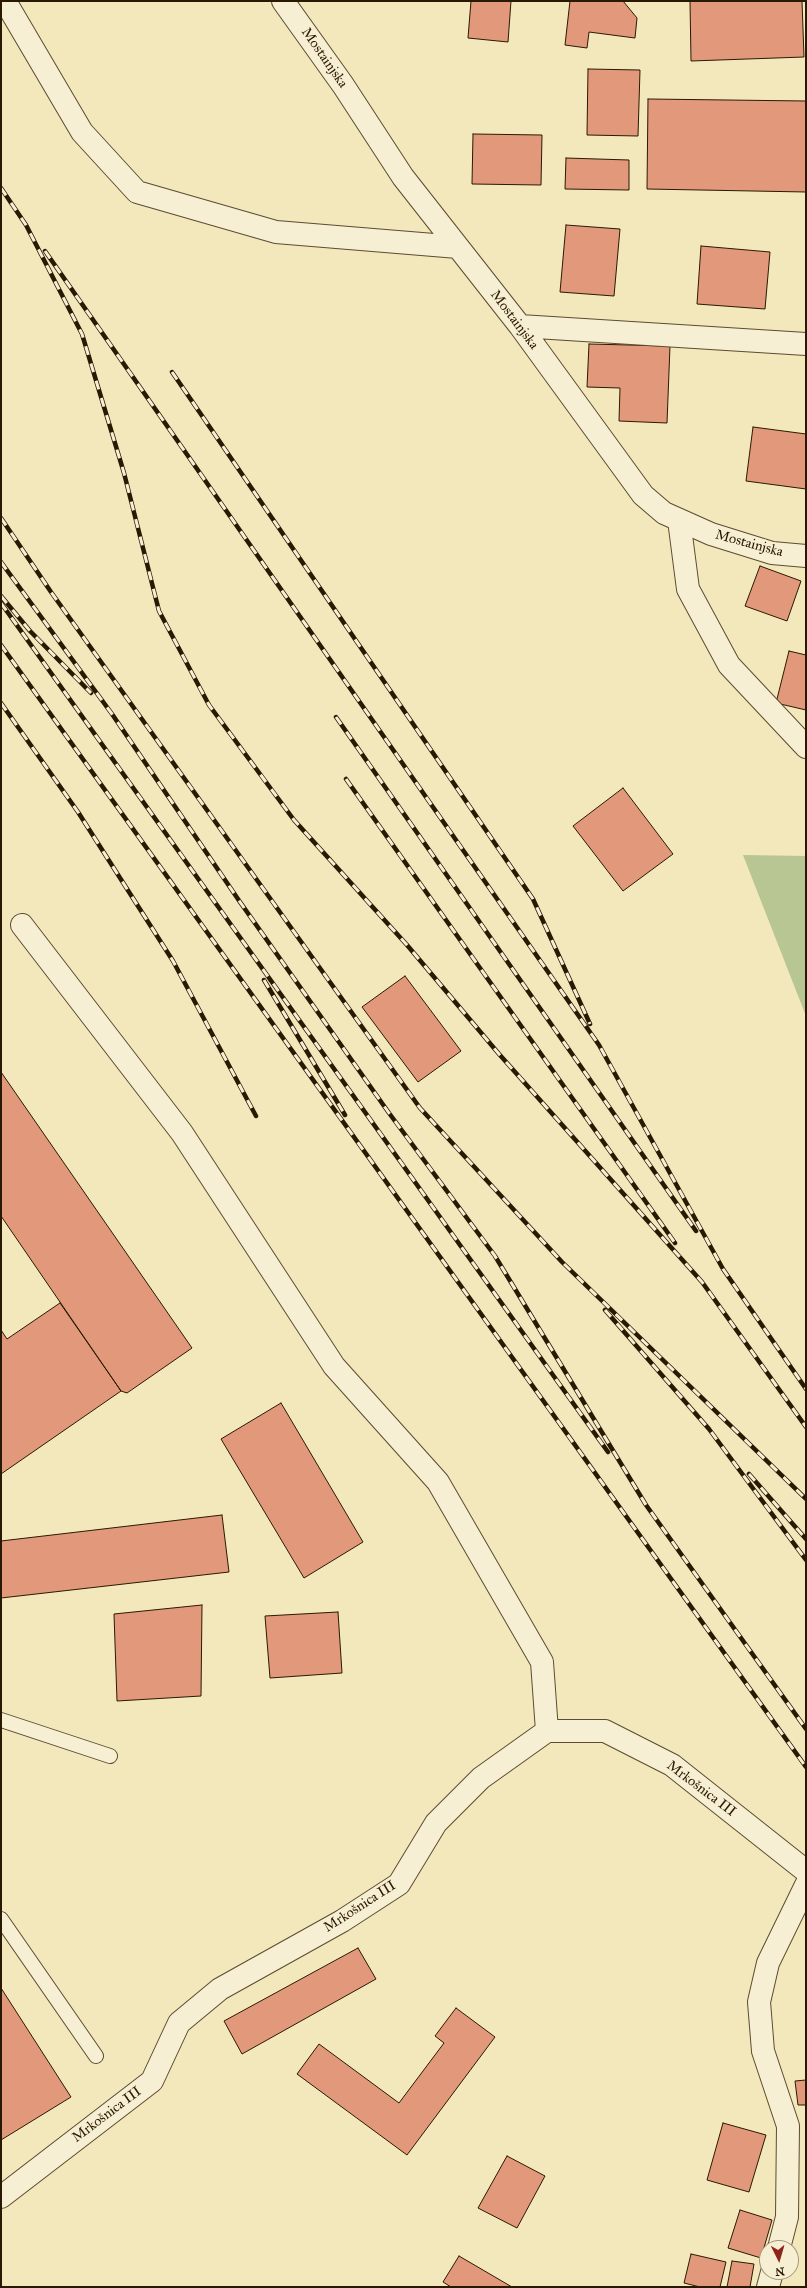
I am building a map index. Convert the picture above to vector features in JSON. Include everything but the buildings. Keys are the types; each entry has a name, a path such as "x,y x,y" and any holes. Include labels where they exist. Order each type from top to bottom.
{"street":[{"path":"5,1 82,132 137,192 276,232 458,247"},
{"name":"Mostainjska","path":"283,1 343,85 403,177 520,326 642,495 664,513 711,534 772,553 806,556"},
{"path":"520,326 806,344"},
{"path":"679,520 688,589 729,665 806,747"},
{"path":"22,925 182,1133 334,1366 438,1482 542,1662 547,1731"},
{"name":"Mrkošnica III","path":"1,2196 152,2081 179,2023 220,1989 342,1921 399,1884 436,1823 481,1778 547,1731 605,1731 672,1765 806,1871"},
{"path":"781,2240 787,2217 788,2126 763,2050 759,2002 768,1963 806,1885"}],"lane":[{"path":"1,1720 110,1756"},
{"path":"1,1919 96,2056"}],"green space":[{"path":"743,855 806,856 806,1016"}],"railway":[{"path":"1,188 26,225 82,334 124,473 159,611 209,705 294,820 407,945 499,1054 702,1282 806,1427"},
{"path":"45,251 599,1045 723,1269 806,1389"},
{"path":"172,372 533,899 590,1024"},
{"path":"1,518 51,592 420,1108 562,1262 806,1499"},
{"path":"1,562 112,714 240,902 389,1113 495,1256 646,1505 806,1729"},
{"path":"1,596 30,631 91,693"},
{"path":"1,603 608,1452"},
{"path":"1,645 806,1767"},
{"path":"1,703 78,812 173,961 256,1116"},
{"path":"336,717 696,1231"},
{"path":"346,779 675,1243"},
{"path":"264,980 345,1115"},
{"path":"605,1310 709,1429 806,1560"},
{"path":"749,1474 806,1539"}]}
